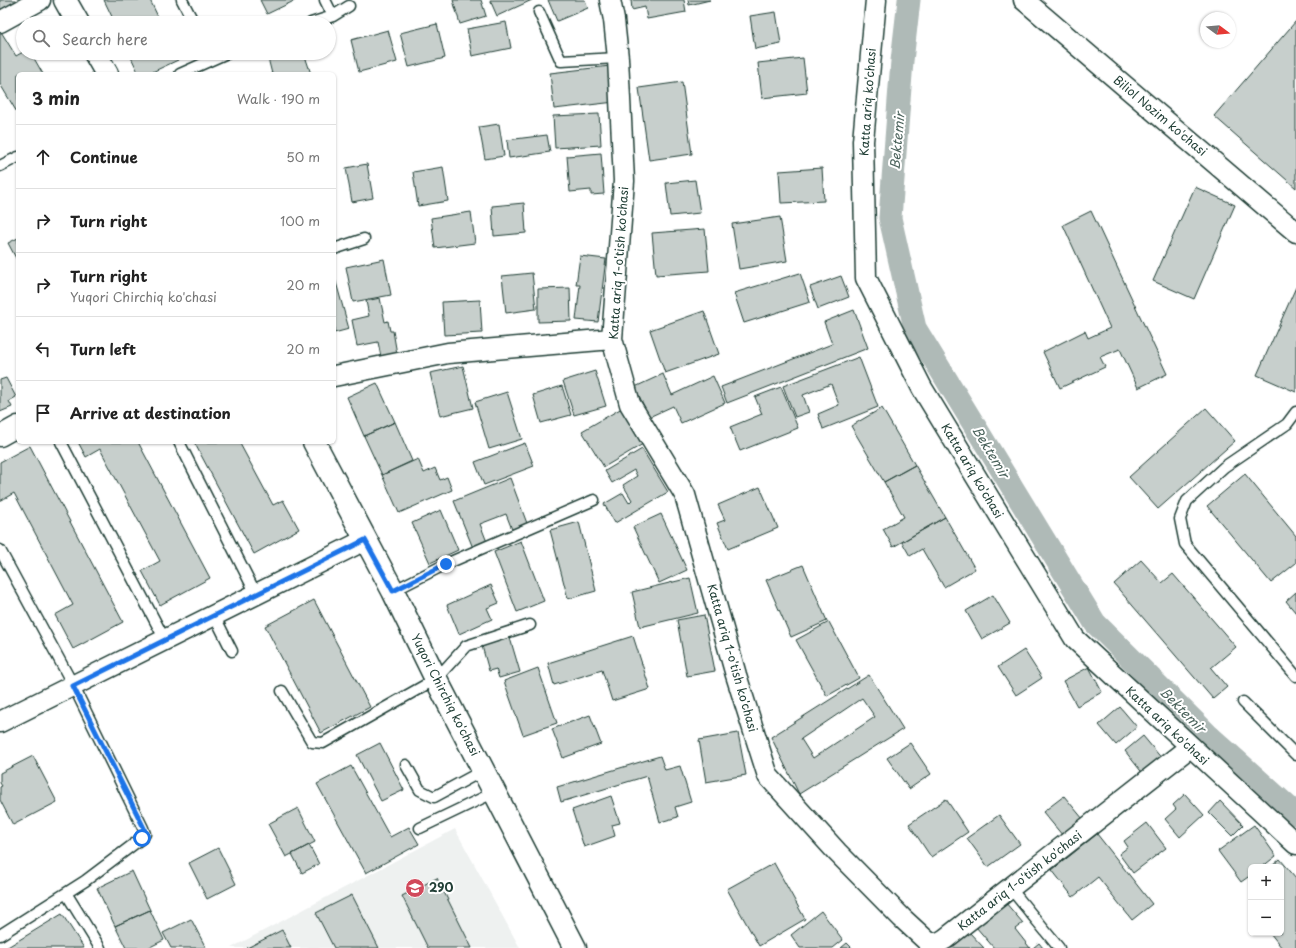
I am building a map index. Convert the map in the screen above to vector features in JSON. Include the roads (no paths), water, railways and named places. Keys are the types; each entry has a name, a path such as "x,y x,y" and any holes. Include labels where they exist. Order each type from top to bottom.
{"street":[{"path":"0,22 40,0"},
{"path":"65,0 74,16"},
{"name":"Katta ariq 1-o'tish ko'chasi","path":"610,0 614,20 618,58 624,181 612,339 630,404 685,495 736,675 768,776 842,857 902,918 928,942 933,944 940,943 945,940 1190,747"},
{"name":"Katta ariq ko'chasi","path":"876,0 863,141 866,278 922,388 1075,639 1296,844"},
{"name":"Biliol Nozim ko'chasi","path":"1024,0 1296,232"},
{"path":"99,60 106,72"},
{"path":"336,376 448,353 612,339"},
{"path":"0,436 16,427"},
{"name":"Yuqori Chirchiq ko'chasi","path":"315,444 393,591 436,679 575,948"},
{"path":"0,722 365,540"}],"lane":[{"path":"182,0 190,16"},
{"path":"325,0 333,16 349,6"},
{"path":"539,12 561,61 618,58"},
{"path":"184,72 205,60"},
{"path":"0,166 16,157"},
{"path":"336,248 364,239"},
{"path":"1296,412 1287,424 1224,467 1188,501 1180,519 1185,544 1296,676"},
{"path":"62,444 165,640"},
{"path":"180,444 256,594"},
{"path":"393,591 446,564 594,500"},
{"path":"0,550 73,686 144,828 145,834 142,838 92,876 0,935"},
{"path":"214,615 232,651"},
{"path":"282,691 312,742 322,743 436,679 466,646 530,625"},
{"path":"1243,702 1296,755"},
{"path":"406,765 420,790 434,796 484,770"},
{"path":"420,828 495,792"},
{"path":"1011,889 1058,948"},
{"path":"66,893 100,948"}],"waterway":[{"name":"Bektemir","path":"909,0 902,61 890,218 915,328 1095,623 1207,734 1296,814"}],"place":[{"name":"290","path":"415,888"}]}
